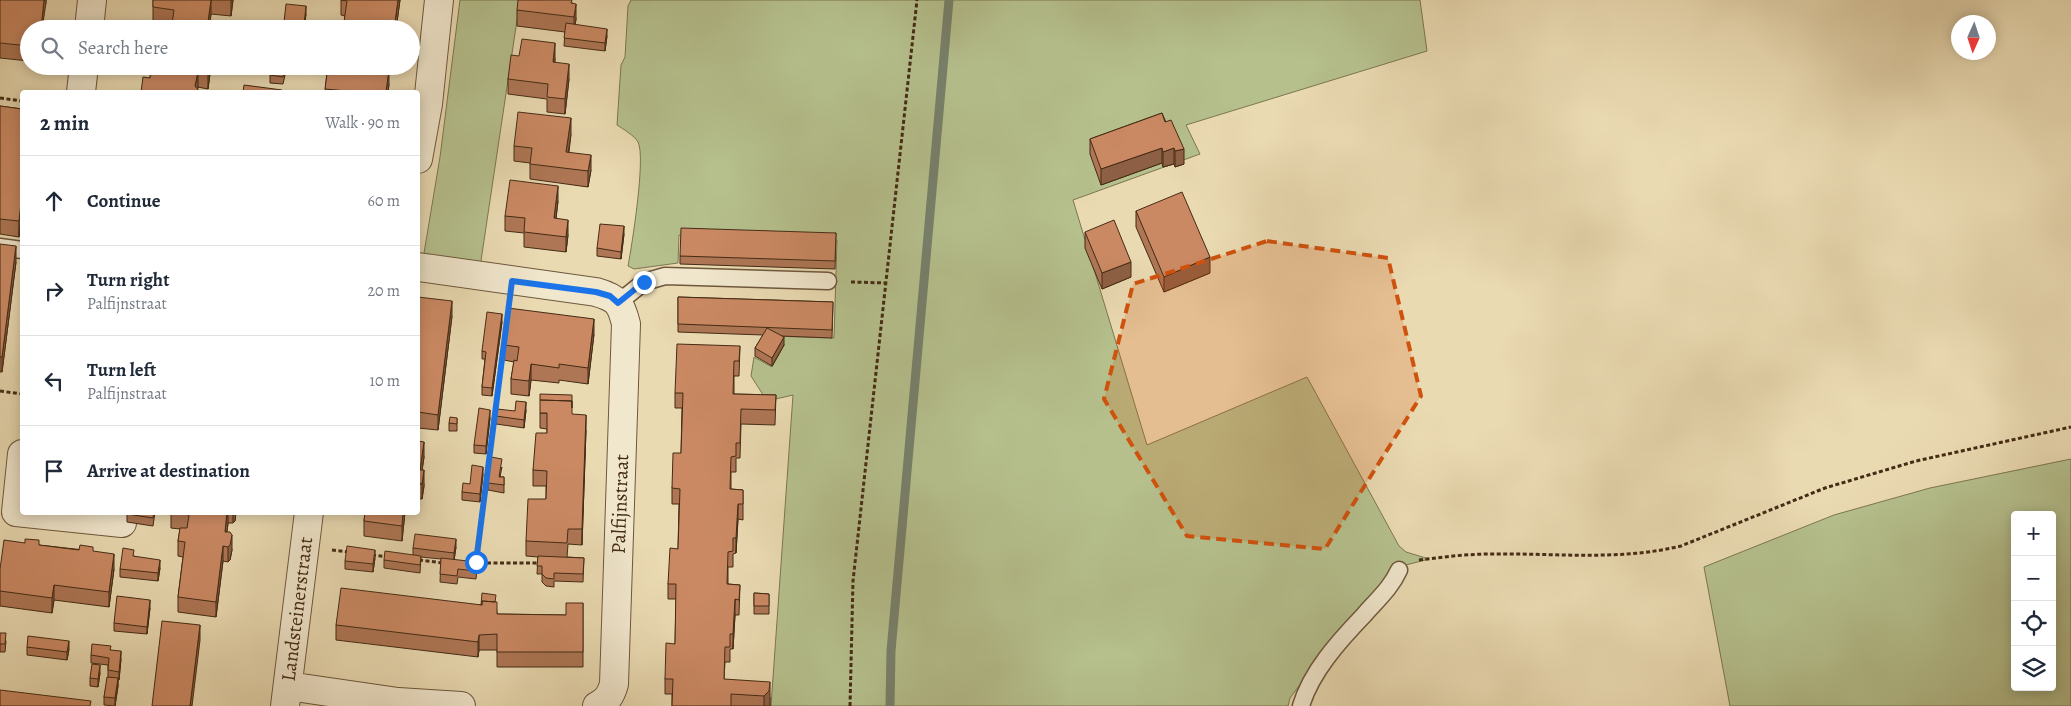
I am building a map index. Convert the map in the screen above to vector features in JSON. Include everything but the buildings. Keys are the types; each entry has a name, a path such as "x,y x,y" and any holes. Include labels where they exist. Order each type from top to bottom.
{"street":[{"path":"90,20 92,0"},
{"path":"420,148 428,104 439,0"},
{"path":"80,90 83,75"},
{"path":"420,267 596,292 610,296 618,303"},
{"name":"Palfijnstraat","path":"601,705 610,695 614,684 626,324 623,311 618,303"},
{"path":"20,473 16,512 20,512"},
{"path":"45,515 122,523"},
{"name":"Landsteinerstraat","path":"286,696 309,515"},
{"path":"286,696 461,706"}],"lane":[{"path":"0,247 20,250"},
{"path":"618,303 644,282 665,276 828,281"},
{"path":"1301,706 1305,691 1341,639 1393,583 1399,570"}],"path":[{"path":"850,706 853,581 917,0"},
{"path":"0,98 20,101"},
{"path":"476,562 512,281"},
{"path":"828,281 886,284"},
{"path":"0,391 20,394"},
{"path":"1399,570 1411,562 1449,556 1490,554 1610,556 1658,552 1681,546 1825,488 1916,461 2071,427"},
{"path":"305,547 353,553"},
{"path":"362,554 391,557"},
{"path":"410,559 448,563"},
{"path":"467,563 542,563"}],"highlighted area":[{"path":"1267,241 1388,258 1421,396 1325,549 1187,536 1104,399 1133,284"}],"green space":[{"path":"460,0 520,0 479,274 423,259 440,157"},
{"path":"631,0 1420,0 1427,51 1186,125 1200,154 1073,200 1147,445 1307,377 1399,546 1406,552 1429,559 1402,566 1350,617 1290,698 1288,706 771,706 793,395 767,401 751,376 754,357 772,367 784,345 771,336 834,338 837,240 679,235 678,263 634,269 628,266 638,202 640,151 638,142 617,125 621,65 625,57 628,6"},
{"path":"2071,459 2071,706 1730,706 1704,567 1834,515 1930,488"}],"waterway":[{"path":"890,706 891,651 949,0"}],"route":[{"path":"476,562 512,281 596,292 610,296 618,303 644,282"}]}
